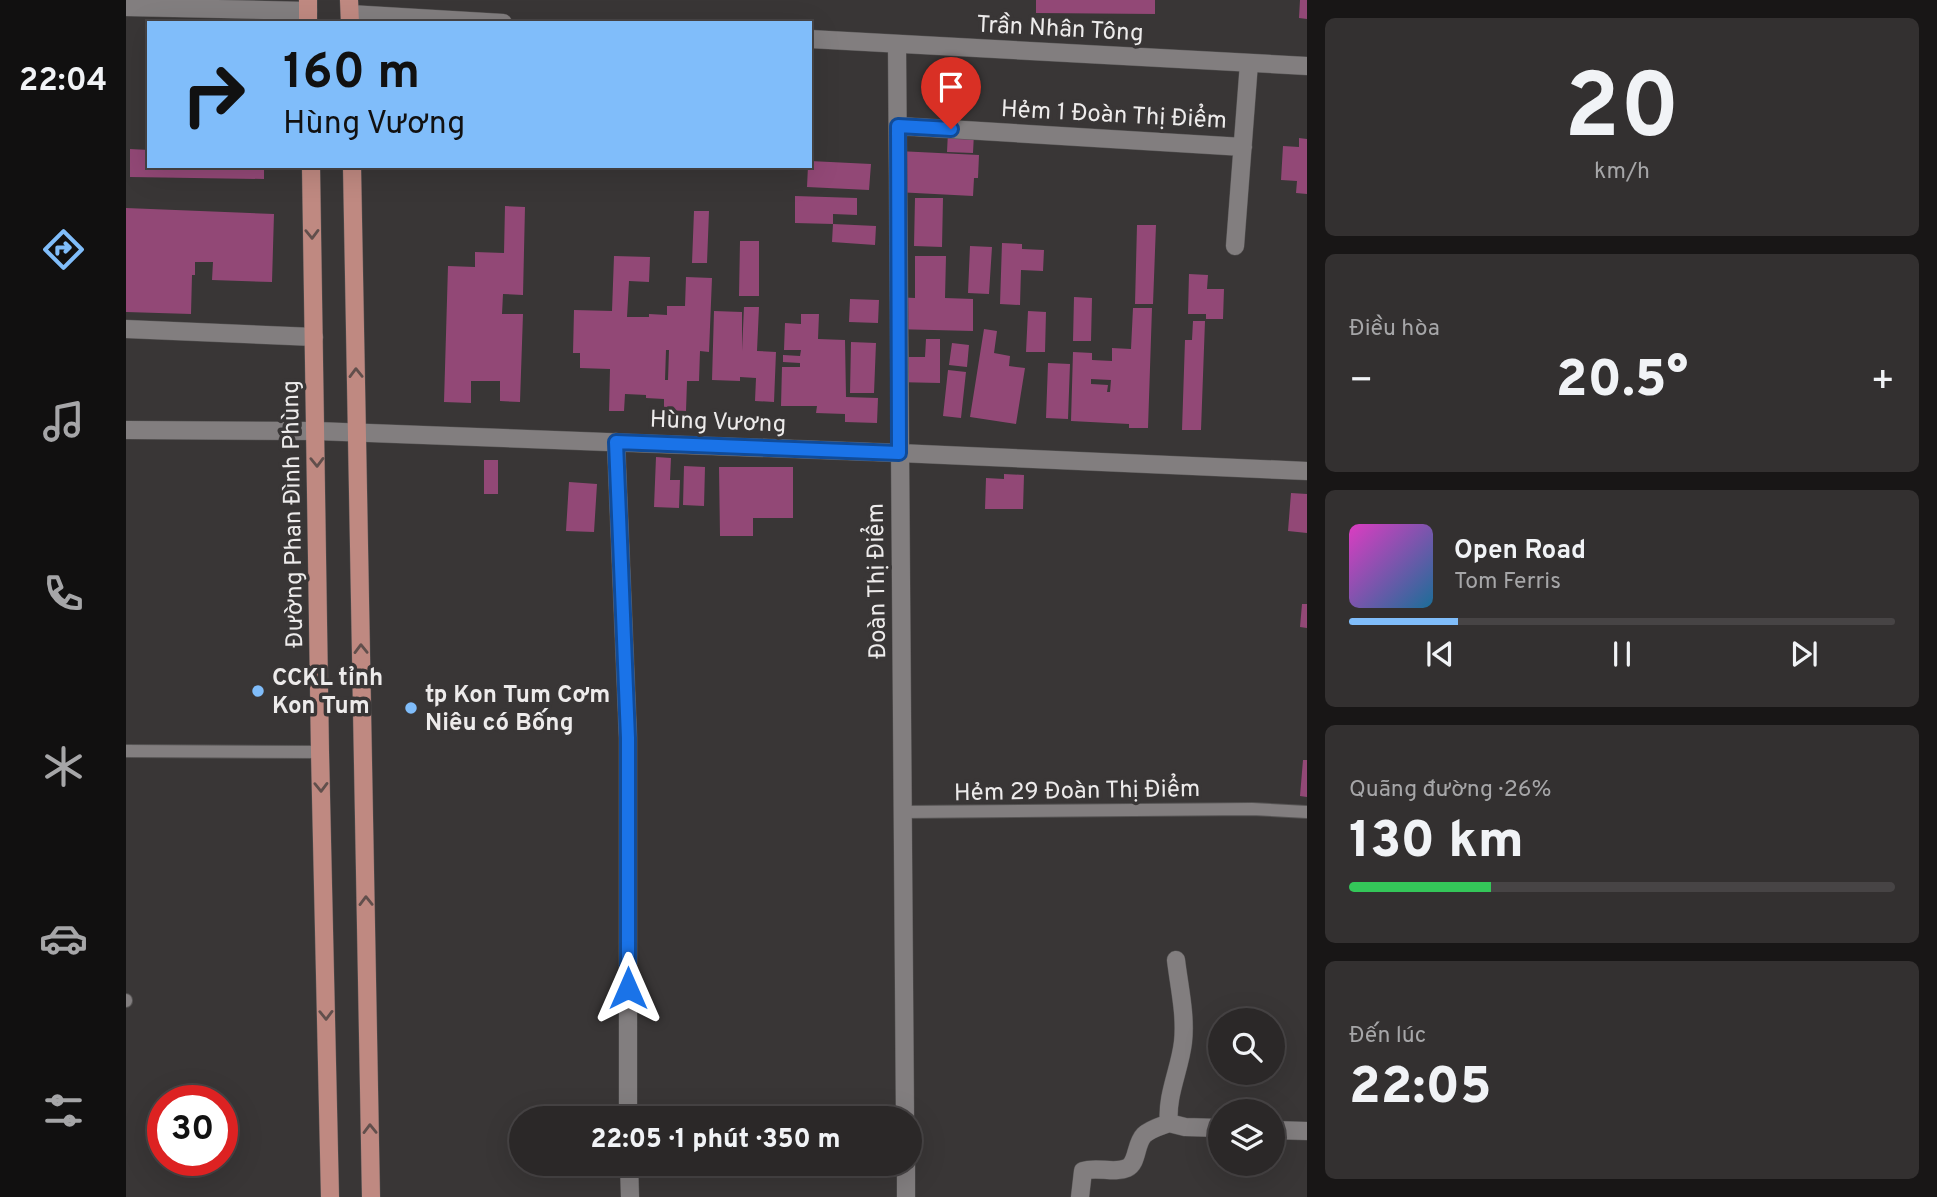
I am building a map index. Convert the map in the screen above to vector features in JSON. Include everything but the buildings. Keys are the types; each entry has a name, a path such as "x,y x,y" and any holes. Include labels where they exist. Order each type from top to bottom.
{"main road":[{"name":"Đường Phan Đình Phùng","path":"311,168 330,1197"},
{"path":"352,168 371,1197"}],"street":[{"path":"126,7 308,11"},
{"path":"350,12 475,21"},
{"name":"Trần Nhân Tông","path":"812,39 1307,66"},
{"name":"Đoàn Thị Điểm","path":"897,44 905,1106"},
{"path":"1235,246 1249,63"},
{"name":"Hẻm 1 Đoàn Thị Điểm","path":"898,126 1242,146"},
{"path":"126,330 314,337"},
{"name":"Hùng Vương","path":"126,430 316,431 1307,471"},
{"path":"616,442 628,738 628,1106"},
{"path":"1169,1123 1167,1108 1183,1042 1176,960"},
{"path":"1080,1197 1083,1171 1090,1168 1129,1167 1143,1135 1150,1130 1169,1123 1208,1128"},
{"path":"1285,1130 1307,1131"},
{"path":"629,1176 629,1197"},
{"path":"906,1176 906,1197"}],"lane":[{"path":"126,751 320,752"},
{"name":"Hẻm 29 Đoàn Thị Điểm","path":"902,812 1252,809 1307,812"}],"place":[{"name":"CCKL tỉnh Kon Tum","path":"258,691"},
{"name":"tp Kon Tum Cơm Niêu có Bống","path":"411,708"}],"route":[{"path":"628,988 628,738 616,442 899,453 898,126 951,129"}]}
